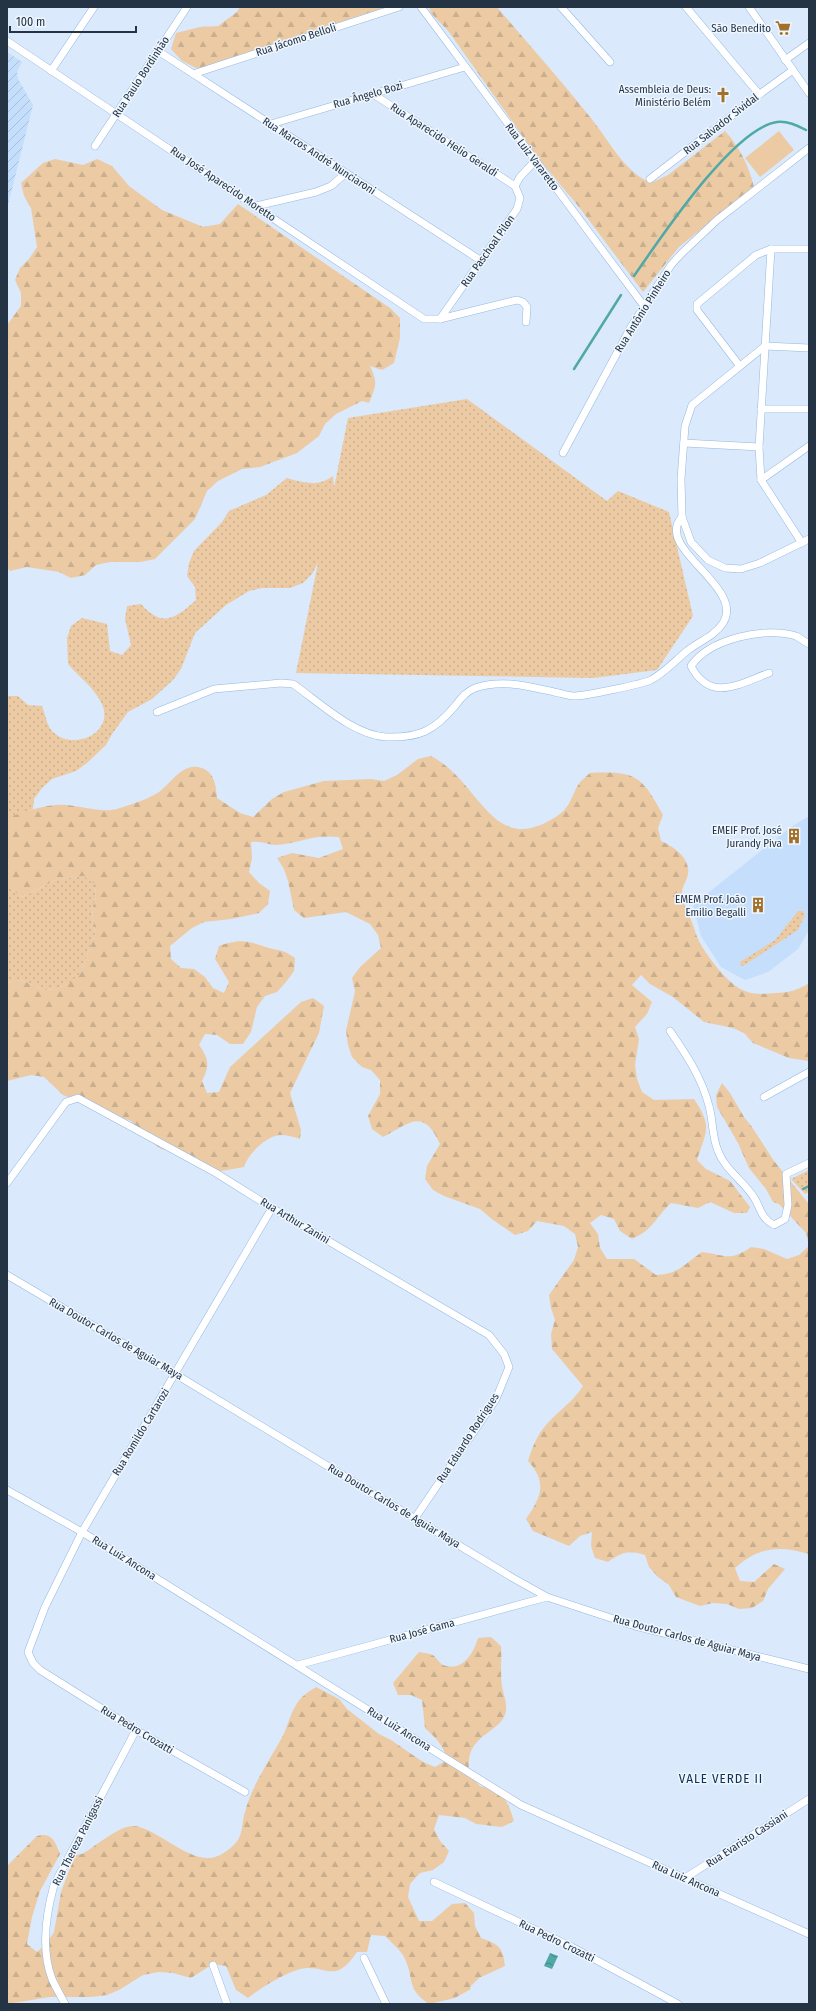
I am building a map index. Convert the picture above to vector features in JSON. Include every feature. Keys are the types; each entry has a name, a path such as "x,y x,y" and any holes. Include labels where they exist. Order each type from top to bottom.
{"street":[{"path":"52,71 94,7"},
{"name":"Rua Paulo Bordinhão","path":"95,146 186,7"},
{"name":"Rua Jácomo Belloli","path":"193,74 399,7"},
{"name":"Rua Luiz Vararetto","path":"421,7 644,306"},
{"path":"561,7 610,62"},
{"path":"686,7 759,94"},
{"path":"749,7 809,93"},
{"name":"Rua José Aparecido Moretto","path":"7,41 424,319 440,319"},
{"path":"785,60 809,43"},
{"name":"Rua Marcos André Nunciaroni","path":"158,51 480,260"},
{"name":"Rua Ângelo Bozi","path":"271,124 465,67"},
{"name":"Rua Salvador Sividal","path":"650,179 759,94 793,70"},
{"name":"Rua Aparecido Helio Geraldi","path":"373,94 515,186"},
{"name":"Rua Antônio Pinheiro","path":"563,453 644,306 682,253 717,220 809,148"},
{"path":"515,186 520,177 535,161"},
{"path":"256,206 316,192 331,186 346,173"},
{"name":"Rua Paschoal Pilon","path":"440,319 480,260 517,210 520,198 515,186"},
{"path":"739,365 697,310 697,304 756,255 771,249 809,248"},
{"path":"771,249 759,447 761,480 802,543"},
{"path":"440,319 517,300 523,302 526,307 526,322"},
{"path":"809,348 765,346 739,365 692,405 685,426 681,479 682,517 691,542 708,560 725,568 741,569 760,563 802,543 809,538"},
{"path":"761,409 809,409"},
{"path":"684,443 759,447"},
{"path":"761,480 809,446"},
{"path":"157,712 214,690 281,683 293,684 355,728 385,737 422,734 442,721 462,697 474,688 487,685 506,683 518,684 576,696 650,681 688,650 713,633 723,623 727,611 724,598 698,564 681,545 675,533 676,523 682,517"},
{"path":"769,673 726,689 711,687 697,676 691,666 697,657 735,636 764,632 796,636 809,644"},
{"path":"670,1031 687,1055 701,1082 709,1105 718,1151 732,1172 754,1198 760,1213 766,1221 774,1225 785,1219 788,1205 786,1174 809,1162"},
{"path":"764,1096 809,1072"},
{"name":"Rua Arthur Zanini","path":"7,1183 66,1102 78,1098 216,1173 272,1208 489,1335 504,1354"},
{"name":"Rua Romildo Cartarozi","path":"33,1663 28,1652 35,1631 82,1532 272,1208"},
{"name":"Rua Doutor Carlos de Aguiar Maya","path":"7,1275 546,1597 635,1626 809,1669"},
{"name":"Rua Eduardo Rodrigues","path":"415,1518 496,1399 508,1367 504,1354"},
{"name":"Rua Luiz Ancona","path":"7,1490 82,1532 521,1805 809,1934"},
{"name":"Rua José Gama","path":"298,1665 546,1597"},
{"name":"Rua Pedro Crozatti","path":"33,1663 40,1670 136,1730 245,1792"},
{"name":"Rua Thereza Panigassi","path":"65,2004 52,1978 45,1937 52,1891 136,1730"},
{"name":"Rua Evaristo Cassiani","path":"685,1878 807,1803"},
{"name":"Rua Pedro Crozatti","path":"434,1882 572,1947 678,2004"},
{"path":"364,1958 386,2004"},
{"path":"213,1965 227,2004"}],"shaded area":[{"path":"7,52 22,62 17,72 18,79 33,105 7,209"},
{"path":"809,816 809,930 798,949 768,972 745,980 721,967 701,936 693,905 791,827"}],"green space":[{"path":"240,7 386,7 198,69 182,61 171,49 176,33 200,27 218,26 237,12"},
{"path":"429,7 497,7 579,103 624,163 641,178 651,183 668,175 725,131 735,143 743,157 754,187 679,247 643,292 579,207 538,158 449,32 431,13"},
{"path":"779,131 794,150 760,177 745,158"},
{"path":"55,159 83,165 97,159 112,166 129,186 162,210 203,227 220,224 238,204 390,308 400,318 400,338 394,363 382,370 370,366 375,384 369,403 362,401 336,414 325,424 319,436 297,453 260,467 242,469 218,481 207,491 195,519 155,559 140,562 110,562 96,565 85,575 71,578 59,572 27,567 10,571 7,568 7,325 21,306 21,293 15,280 20,268 29,259 37,247 31,208 24,196 21,183 43,163"},
{"path":"467,399 607,501 618,491 669,512 693,616 657,670 593,678 296,673 318,563 312,574 303,583 290,588 262,588 249,591 226,605 195,633 181,669 173,680 152,699 128,712 106,745 87,763 76,771 52,779 42,788 34,799 33,809 7,819 7,696 18,696 28,705 42,706 50,729 60,737 70,740 80,740 89,737 97,731 102,724 104,715 99,698 91,687 68,664 67,638 71,626 82,618 107,624 110,651 122,655 131,645 125,619 127,606 141,604 156,616 168,618 182,612 196,600 195,587 187,576 189,563 194,551 222,522 229,511 266,495 287,478 316,483 322,482 333,476 334,488 348,418"},
{"path":"431,756 448,768 489,813 503,824 518,829 537,826 560,814 570,803 581,781 590,773 618,773 636,778 649,791 663,815 658,828 661,841 678,852 687,863 687,879 682,891 682,898 697,937 708,956 732,983 745,991 752,993 763,994 788,992 801,988 809,983 809,1061 789,1058 753,1043 744,1033 733,1028 704,1022 673,997 650,984 641,975 632,985 652,1002 647,1014 635,1027 639,1039 635,1065 637,1079 642,1092 654,1100 694,1099 704,1116 706,1123 705,1135 697,1160 706,1169 730,1181 750,1207 747,1213 734,1213 710,1202 698,1208 671,1203 645,1232 632,1239 620,1231 614,1219 601,1215 590,1223 598,1234 600,1248 607,1259 634,1259 656,1275 670,1273 676,1270 702,1252 722,1256 732,1256 738,1255 751,1247 764,1249 787,1259 799,1255 809,1246 809,1554 788,1549 769,1550 752,1556 735,1568 740,1581 754,1582 774,1564 785,1569 768,1589 763,1601 752,1608 739,1609 727,1604 713,1603 700,1606 676,1597 669,1585 658,1577 649,1567 645,1555 630,1552 617,1556 608,1562 595,1558 591,1546 592,1532 580,1536 569,1546 533,1531 526,1519 535,1504 540,1490 538,1476 528,1461 537,1437 546,1425 575,1397 583,1386 552,1349 551,1334 555,1320 549,1295 574,1260 578,1247 575,1234 564,1226 537,1221 528,1231 515,1235 480,1209 444,1196 433,1190 425,1179 427,1166 440,1144 428,1125 415,1121 408,1123 383,1137 372,1129 368,1116 380,1094 380,1080 371,1070 362,1067 352,1057 346,1031 355,991 352,978 360,967 381,948 378,935 370,924 346,912 304,918 294,910 288,881 284,869 277,858 292,853 319,858 343,849 339,837 329,836 313,838 276,845 251,842 252,858 249,872 259,883 270,891 268,904 259,913 231,919 204,922 192,928 170,946 171,959 181,968 194,969 205,977 213,988 224,993 229,982 215,959 219,946 244,941 288,953 295,958 294,971 286,982 277,992 265,996 257,1007 251,1032 243,1044 230,1044 217,1035 205,1034 199,1045 205,1054 207,1062 206,1071 202,1081 207,1093 219,1092 230,1067 301,1002 313,998 324,1006 319,1033 290,1093 301,1130 300,1139 286,1135 270,1138 254,1151 244,1167 210,1173 175,1152 161,1149 149,1140 131,1121 63,1095 44,1077 31,1075 7,1081 7,983 21,980 45,990 58,989 80,974 95,935 92,909 96,897 95,884 84,876 58,879 22,897 7,886 7,819 27,811 53,805 66,805 105,810 117,809 154,795 165,787 174,777 185,769 191,767 198,767 208,771 211,774 215,783 217,798 240,813 253,817 272,799 284,792 324,781 371,779 384,781 397,775 418,759"},
{"path":"84,876 95,883 96,897 92,909 95,935 80,974 71,982 58,989 45,990 21,980 7,983 7,886 22,897 58,879"},
{"path":"798,911 803,911 805,915 798,930 743,966 740,965 740,962 775,940"},
{"path":"722,1083 774,1161 809,1204 809,1246 806,1233 779,1204 773,1202 766,1189 749,1168 738,1143 717,1107 716,1095"},
{"path":"809,1170 809,1192 805,1194 791,1179"},
{"path":"491,1637 501,1646 501,1681 506,1710 500,1723 476,1743 469,1759 469,1767 473,1777 480,1786 494,1790 503,1797 509,1807 514,1821 502,1827 476,1824 465,1818 439,1815 434,1829 440,1841 449,1851 444,1862 433,1870 420,1873 410,1884 408,1897 419,1921 432,1921 452,1904 465,1903 474,1913 475,1926 481,1938 492,1942 499,1948 503,1955 505,1966 479,1978 470,1987 471,1989 455,1998 429,2004 421,1998 413,1988 407,1964 400,1952 385,1936 371,1935 367,1952 357,1952 349,1963 341,1969 335,1971 315,1968 297,1970 271,1982 248,1998 236,1990 226,1966 213,1964 191,1978 173,1973 159,1972 143,1975 119,1990 107,1995 91,1997 50,1997 7,2004 7,1866 37,1836 46,1835 50,1837 60,1854 40,1891 32,1917 27,1944 37,1952 47,1943 54,1932 61,1892 75,1855 82,1854 120,1830 132,1826 141,1827 185,1852 208,1858 221,1855 233,1846 238,1841 248,1802 260,1775 282,1737 294,1709 302,1697 316,1687 339,1699 347,1709 379,1734 391,1740 423,1762 435,1767 447,1760 444,1750 439,1742 425,1728 422,1700 411,1695 398,1695 393,1683 419,1652 432,1655 443,1665 450,1667 456,1666 462,1664 470,1655 478,1638"}],"water":[{"path":"550,1953 558,1956 552,1969 544,1966"}],"waterway":[{"path":"634,276 699,187 740,143 759,129 777,122 788,123 806,130"},
{"path":"574,369 621,295"},
{"path":"803,1189 809,1186"}],"place":[{"name":"São Benedito","path":"783,28"},
{"name":"Assembleia de Deus: Ministério Belém","path":"723,95"},
{"name":"EMEIF Prof. José Jurandy Piva","path":"794,836"},
{"name":"EMEM Prof. João Emilio Begalli","path":"758,905"}],"district":[{"name":"VALE VERDE II","path":"721,1778"}]}
